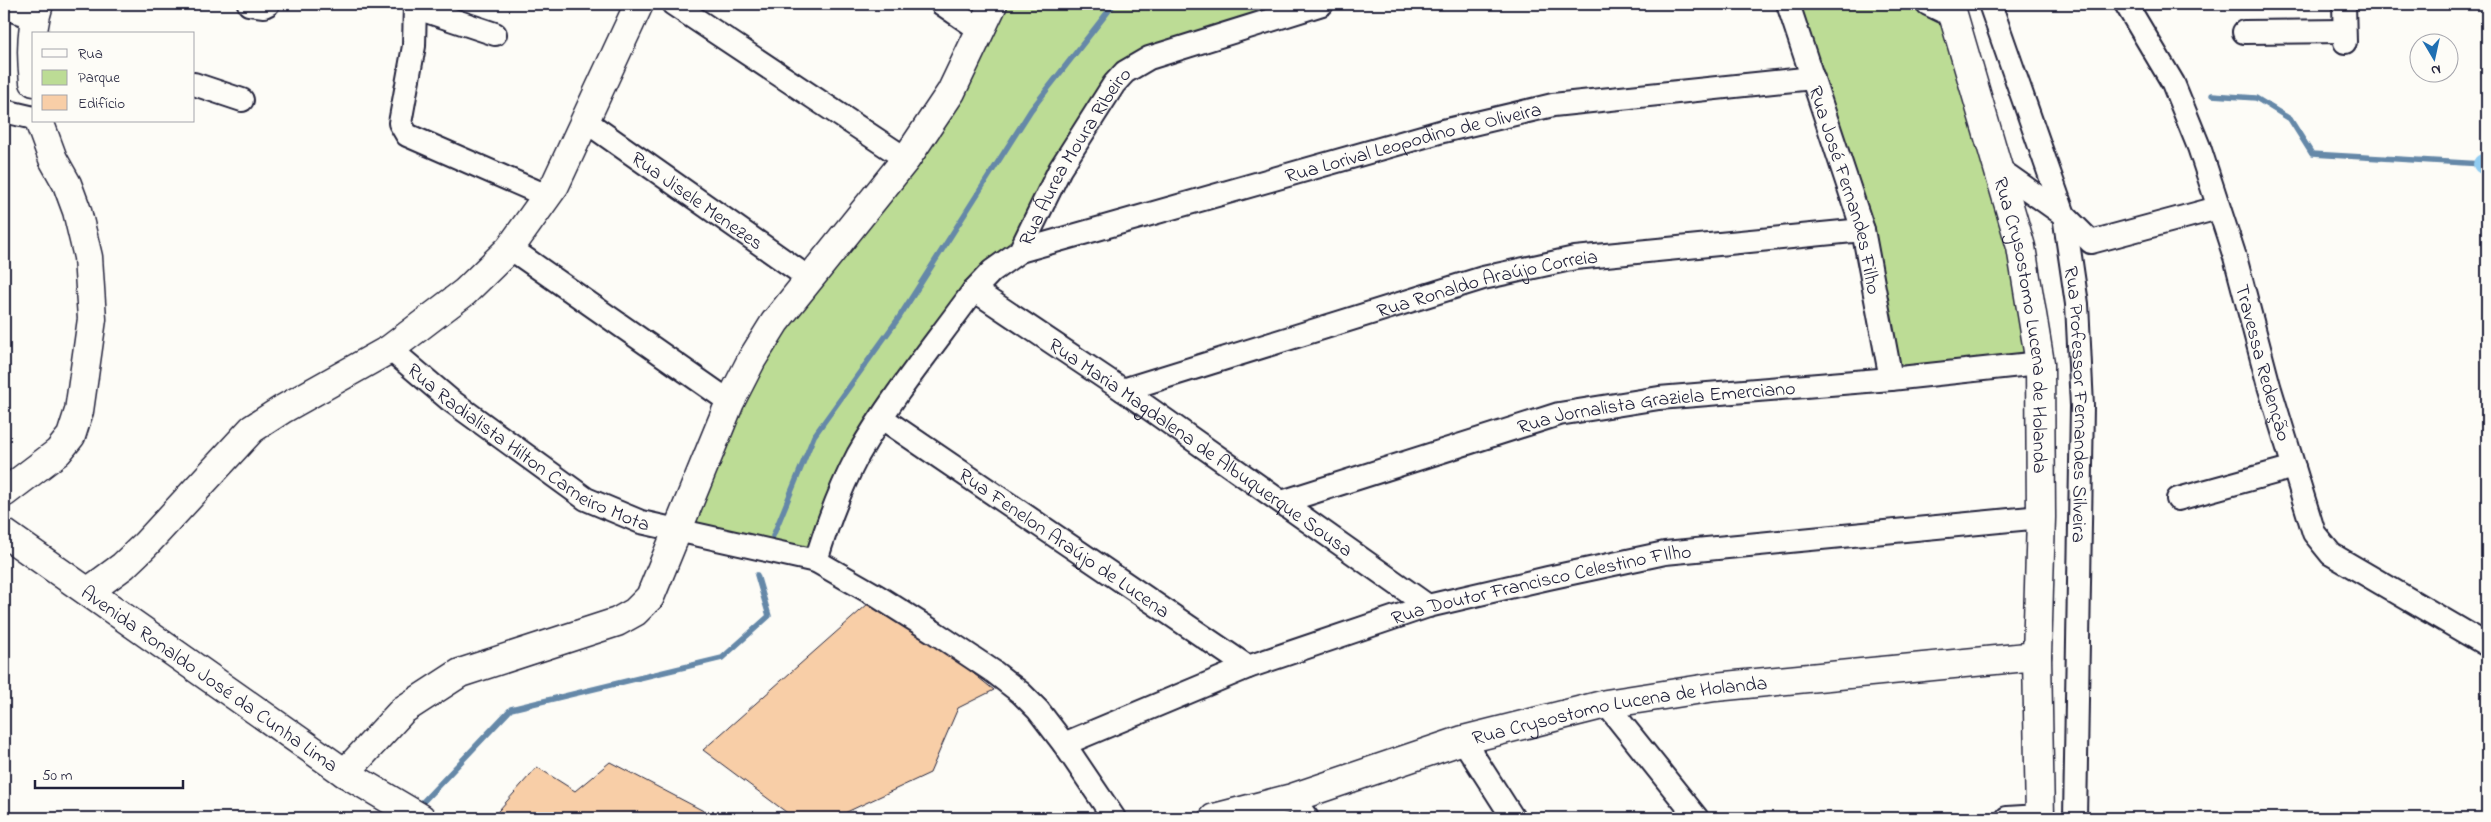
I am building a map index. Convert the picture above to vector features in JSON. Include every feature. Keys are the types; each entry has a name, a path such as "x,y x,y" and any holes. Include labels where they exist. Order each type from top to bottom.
{"street":[{"path":"89,591 123,566 145,545 252,429 283,408 390,350 465,292 510,248 555,185 639,4"},
{"path":"673,4 906,159"},
{"path":"942,4 980,30"},
{"path":"345,773 403,710 460,673 617,622 635,612 650,597 730,402 752,358 775,322 906,159 951,92 993,4"},
{"name":"Rua Áurea Moura Ribeiro","path":"816,561 840,493 859,455 882,418 974,290 992,271 1020,251 1060,169 1114,84 1125,72 1149,58 1322,4"},
{"name":"Rua José Fernandes Filho","path":"1788,4 1863,230 1891,379"},
{"path":"1928,4 1952,10"},
{"name":"Rua Professor Fernandes Silveira","path":"1990,4 2064,215 2077,304 2082,406 2076,818"},
{"name":"Travessa Redenção","path":"2126,4 2172,83 2199,147 2235,257 2269,386 2314,533 2331,554 2487,645"},
{"path":"2244,32 2344,36 2344,4"},
{"path":"495,34 415,6 414,46 400,123 407,135 547,196"},
{"path":"4,8 37,22"},
{"name":"Rua Crysostomo Lucena de Holanda","path":"1952,10 2021,246 2040,363 2041,517 2037,656 2040,817"},
{"name":"Rua Lorival Leopodino de Oliveira","path":"1020,251 1443,131 1553,105 1813,78"},
{"path":"195,84 242,100"},
{"path":"4,112 32,118"},
{"name":"Rua Jisele Menezes","path":"584,120 810,279"},
{"path":"4,493 58,452 71,436 79,411 92,319 88,257 77,211 67,184 53,159 39,122"},
{"path":"1999,169 2064,215 2092,242 2218,208"},
{"name":"Rua Ronaldo Araújo Correia","path":"1123,390 1483,278 1540,265 1575,258 1863,230"},
{"path":"510,248 730,402"},
{"name":"Rua Maria Magdalena de Albuquerque Sousa","path":"974,290 1123,390 1428,606"},
{"name":"Rua Radialista Hilton Carneiro Mota","path":"390,350 450,400 586,499 623,517 816,561 878,596 994,672 1021,693 1038,710 1064,744 1114,818"},
{"name":"Rua Jornalista Graziela Emerciano","path":"1282,502 1559,414 1659,398 1891,379 2040,363"},
{"name":"Rua Fenelon Araújo de Lucena","path":"882,418 1248,667"},
{"path":"2178,499 2294,467"},
{"name":"Rua Doutor Francisco Celestino FIlho","path":"1064,744 1248,667 1428,606 1665,553 2041,517"},
{"name":"Avenida Ronaldo José da Cunha Lima","path":"4,533 345,773 382,793 421,818"},
{"name":"Rua Crysostomo Lucena de Holanda","path":"1214,818 1300,808 1463,740 1606,704 1715,688 2037,656"},
{"path":"1606,704 1697,818"},
{"path":"1463,740 1513,818"},
{"path":"2006,818 2040,817"}],"green space":[{"path":"999,4 1322,4 1149,58 1114,84 1020,251 882,418 816,561 677,531 810,279"},
{"path":"1788,4 1950,4 2040,363 1891,379 1863,230"}],"building":[{"path":"877,596 994,690 958,708 930,773 834,818 794,818 703,750"},
{"path":"610,762 717,818 492,818 537,767 575,791"}],"waterway":[{"path":"773,536 814,436 898,319 1031,110 1114,4"},
{"path":"2212,95 2256,98 2290,119 2312,154 2483,164"},
{"path":"418,807 511,709 722,658 769,616 757,575"}]}
